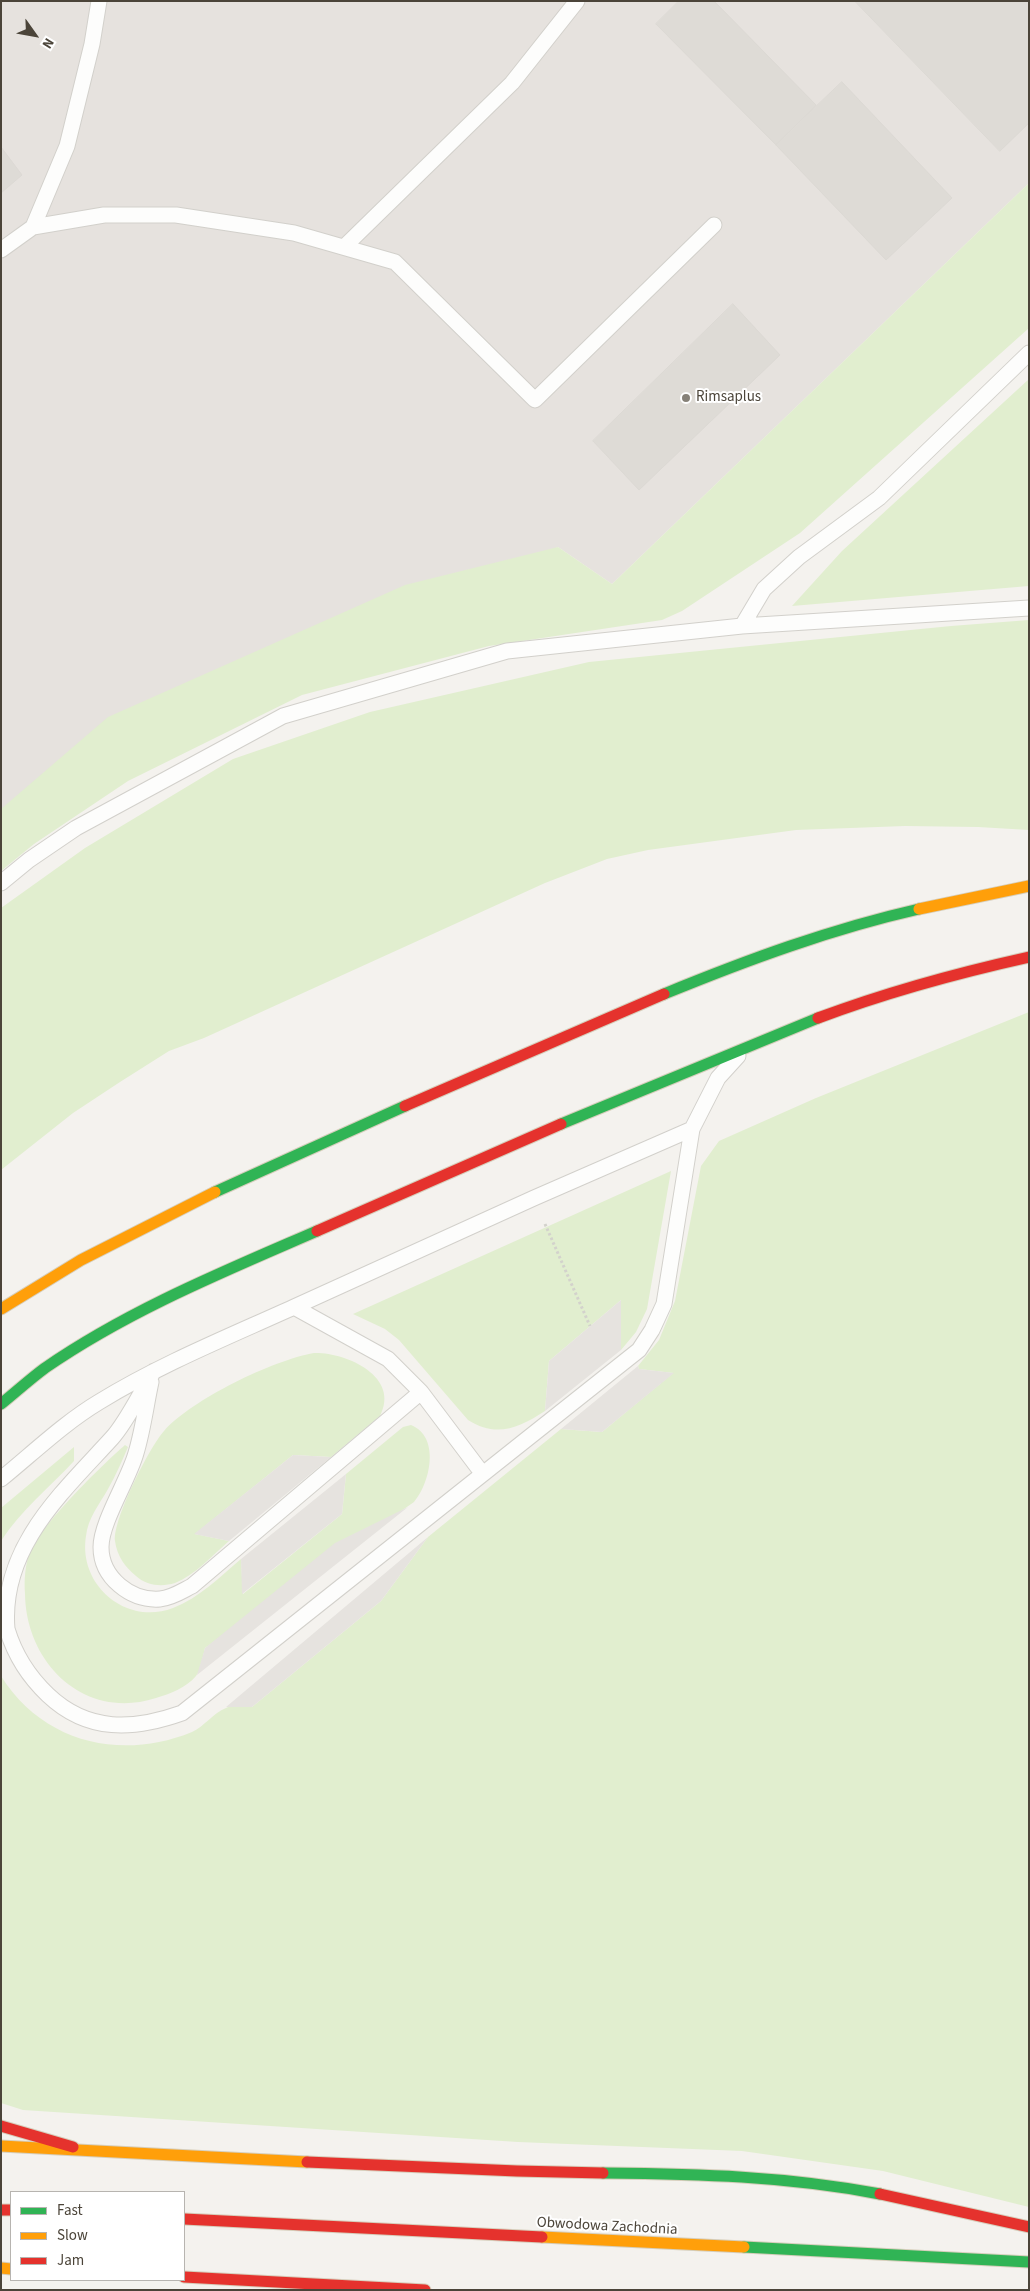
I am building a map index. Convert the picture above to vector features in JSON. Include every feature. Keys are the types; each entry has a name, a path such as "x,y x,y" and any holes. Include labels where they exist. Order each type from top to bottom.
{"main road":[{"path":"1,1309 87,1257 168,1216 453,1084 744,961 803,941 877,920 969,897 1029,886"},
{"path":"1,1404 45,1368 128,1318 210,1278 563,1123 874,997 958,973 1029,958"},
{"path":"1,2126 73,2147"},
{"path":"1,2146 73,2147 553,2174 754,2176 836,2185 904,2197 1029,2227"},
{"name":"Obwodowa Zachodnia","path":"187,2219 1029,2262"},
{"path":"186,2277 425,2290"}],"lane":[{"path":"33,227 67,146 92,44 99,1"},
{"path":"344,247 512,83 577,1"},
{"path":"1,250 33,227 104,215 176,215 294,233 344,247 395,262 535,400 714,225"},
{"path":"742,626 764,588 800,557 879,498 1029,354"},
{"path":"1,884 30,860 76,828 283,716 507,651 742,626 1029,608"},
{"path":"154,1370 114,1436 35,1518 23,1536 6,1571 2,1614 18,1660 36,1684 55,1702 70,1712 90,1720 114,1726 137,1726 182,1713 639,1350 652,1330 664,1304 692,1129 718,1078 745,1048"},
{"path":"1,1479 60,1430 98,1403 154,1370 534,1198 692,1129"},
{"path":"294,1307 388,1359 421,1392 482,1473"},
{"path":"154,1370 136,1454 109,1518 101,1546 106,1567 114,1581 126,1591 147,1598 169,1598 192,1586 421,1392"}],"path":[{"path":"534,1198 590,1326"}],"shaded area":[{"path":"1,1 1029,1 1029,183 612,584 558,547 1,809"},
{"path":"621,1300 621,1350 545,1411 549,1361"},
{"path":"638,1366 639,1369 674,1373 602,1432 561,1429"},
{"path":"293,1455 331,1457 229,1541 194,1534"},
{"path":"346,1474 342,1514 242,1594 241,1559"},
{"path":"408,1507 197,1675 205,1648 335,1543"},
{"path":"428,1537 381,1601 252,1707 226,1707"}],"green space":[{"path":"1029,183 1029,328 800,533 682,611 662,620 489,646 302,695 128,781 34,844 1,871 1,809 108,717 405,585 558,547 612,584"},
{"path":"1029,379 1029,586 792,606 842,551"},
{"path":"1029,620 1029,830 905,826 796,830 648,850 607,859 545,883 204,1038 169,1051 73,1113 1,1170 1,908 85,848 233,759 370,712 589,662"},
{"path":"1029,1012 1029,2207 883,2171 742,2151 518,2142 23,2110 1,2103 1,1676 18,1699 39,1717 61,1731 86,1740 111,1745 138,1745 165,1741 192,1732 226,1708 235,1706 252,1707 381,1601 428,1537 561,1429 602,1432 673,1373 639,1369 638,1366 659,1340 675,1301 701,1166 719,1141 816,1098"},
{"path":"671,1171 647,1309 636,1332 621,1350 621,1300 549,1361 545,1411 526,1422 507,1429 498,1430 488,1429 468,1420 399,1340 385,1329 353,1314"},
{"path":"314,1353 327,1354 354,1362 367,1369 377,1378 383,1389 384,1402 380,1416 331,1457 293,1455 195,1534 229,1541 190,1575 175,1583 165,1585 150,1584 136,1576 128,1569 120,1556 115,1541 116,1531 126,1501 141,1467 164,1431 193,1407 234,1383 277,1364"},
{"path":"411,1425 420,1431 426,1440 430,1461 424,1484 414,1502 205,1648 198,1673 183,1687 156,1698 130,1703 106,1701 84,1694 64,1681 48,1664 36,1643 28,1620 25,1583 26,1567 30,1552 58,1512 125,1445 128,1447 119,1468 89,1523 86,1536 86,1554 90,1570 98,1585 109,1597 123,1606 138,1611 155,1612 173,1608 192,1599 241,1559 243,1594 342,1514 346,1474 403,1427"},
{"path":"74,1447 74,1461 26,1509 1,1541 1,1508"}],"building":[{"path":"679,1 714,1 816,105 776,145 656,24"},
{"path":"855,1 1029,1 1029,123 1000,151"},
{"path":"842,82 952,198 886,260 776,145"},
{"path":"1,147 22,175 1,193"},
{"name":"Rimsaplus","path":"733,304 780,355 639,490 593,441"}],"traffic: fast":[{"path":"664,994 790,946 854,926 919,909"},
{"path":"561,1124 818,1018"},
{"path":"215,1192 405,1106"},
{"path":"1,1404 45,1368 110,1328 178,1293 317,1231"},
{"path":"603,2173 742,2177 810,2183 880,2194"},
{"path":"744,2247 1029,2262"}],"traffic: slow":[{"path":"919,909 1029,886"},
{"path":"1,1309 81,1260 215,1192"},
{"path":"1,2146 307,2162"},
{"path":"542,2237 744,2247"},
{"path":"1,2268 10,2269"}],"traffic: jam":[{"path":"818,1018 922,984 1029,957"},
{"path":"405,1106 664,994"},
{"path":"317,1231 561,1124"},
{"path":"1,2126 73,2147"},
{"path":"307,2162 603,2173"},
{"path":"880,2194 1029,2227"},
{"path":"1,2210 10,2210"},
{"path":"185,2219 542,2237"},
{"path":"185,2277 425,2290"}],"place":[{"name":"Rimsaplus","path":"686,398"}]}
